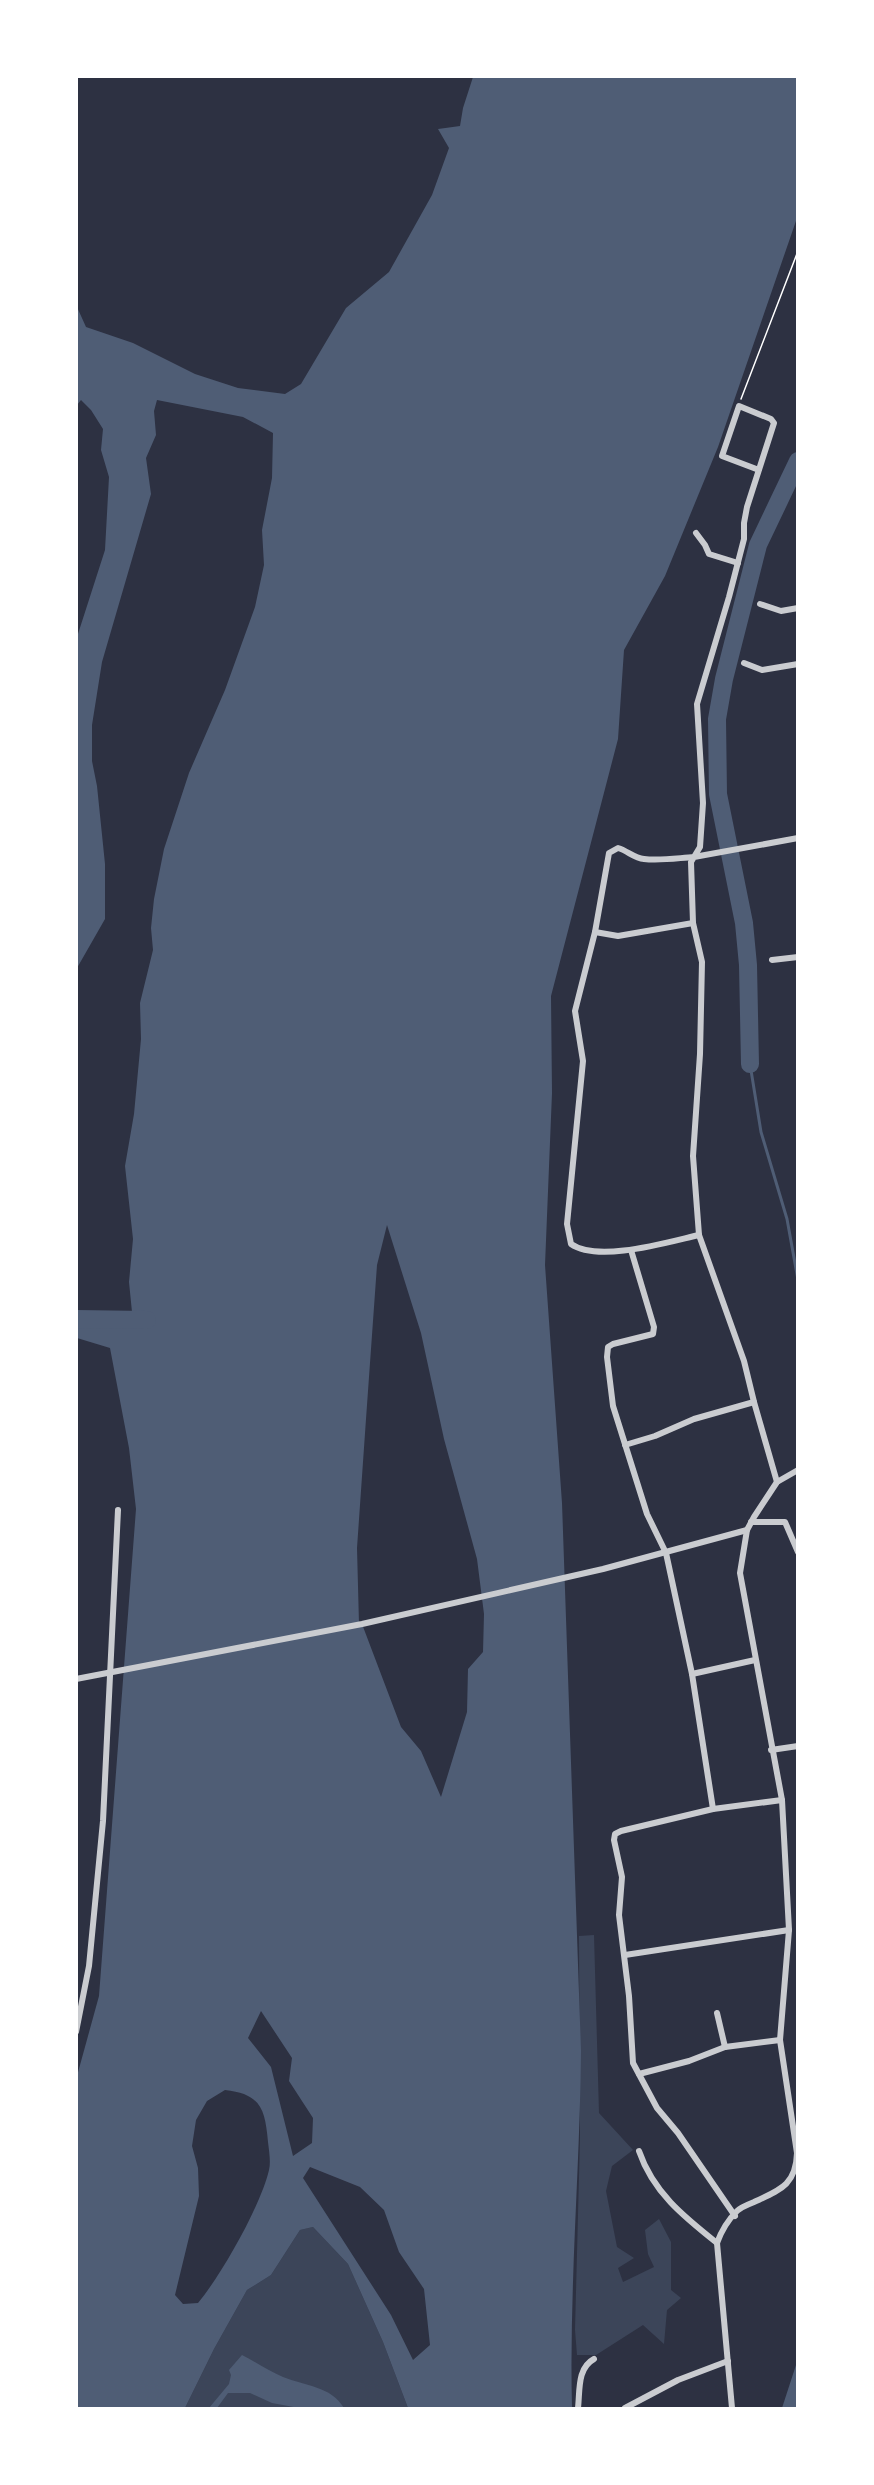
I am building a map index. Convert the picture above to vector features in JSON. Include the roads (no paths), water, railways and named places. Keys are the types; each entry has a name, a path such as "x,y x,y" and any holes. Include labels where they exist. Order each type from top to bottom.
{"street":[{"path":"759,470 722,456 739,406 771,419 774,423 746,515 744,539 738,564 697,704 703,802 700,846 691,870 693,923 702,962 700,1053 693,1156 699,1234 744,1361 777,1482"},
{"path":"696,533 710,554 738,564"},
{"path":"760,604 781,611 798,608"},
{"path":"744,663 762,670 798,664"},
{"path":"699,1234 631,1250 588,1251 571,1244 567,1224 583,1061 575,1011 595,932 606,865 612,850 618,849 646,860 694,857 798,838"},
{"path":"595,932 618,936 693,923"},
{"path":"772,960 798,957"},
{"path":"631,1250 654,1327 653,1334 613,1344 607,1351 613,1406 647,1514 666,1553 692,1674 713,1809"},
{"path":"625,1445 655,1436 694,1419 754,1402"},
{"path":"732,2409 717,2243 721,2231 735,2216 736,2211 784,2187 792,2179 797,2167 798,2153 780,2040 789,1930 782,1800 740,1573 747,1530 751,1522 777,1482 798,1470"},
{"path":"76,2032 89,1966 103,1821 118,1510"},
{"path":"751,1522 786,1523 798,1552"},
{"path":"79,1678 362,1624 666,1553 747,1530"},
{"path":"692,1674 755,1660"},
{"path":"771,1750 798,1746"},
{"path":"735,2216 678,2133 657,2108 632,2058 625,1955 619,1915 622,1877 616,1855 615,1834 713,1809 782,1800"},
{"path":"625,1955 789,1930"},
{"path":"717,2013 725,2047"},
{"path":"639,2074 689,2061 725,2047 780,2040"},
{"path":"639,2151 646,2172 667,2198 686,2218 717,2243"},
{"path":"578,2409 581,2376 586,2364 594,2359"},
{"path":"626,2409 678,2380 728,2361"}],"waterway":[{"path":"750,1064 748,965 744,923 718,794 717,719 724,679 758,545 798,461"},
{"path":"750,1064 761,1132 787,1219 798,1280"},
{"path":"76,1319 147,1320"}]}
